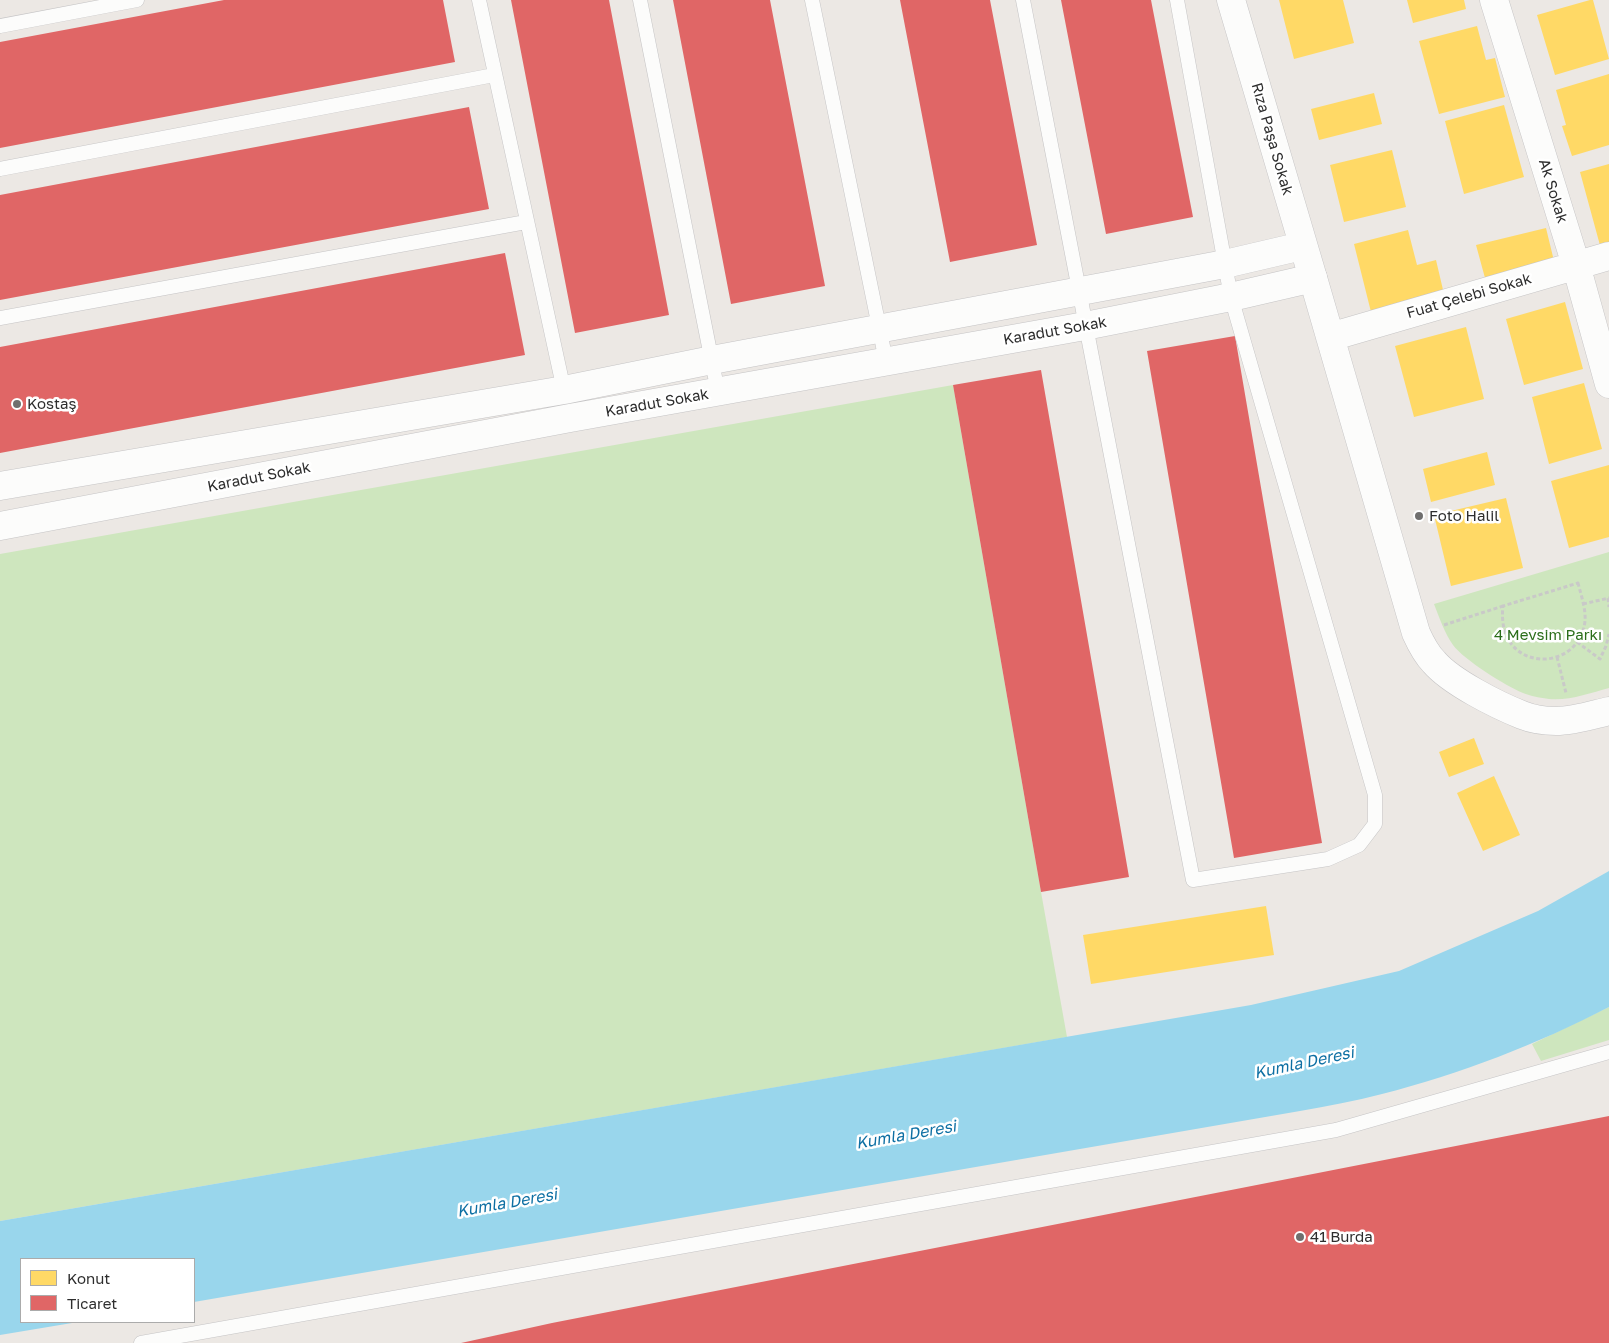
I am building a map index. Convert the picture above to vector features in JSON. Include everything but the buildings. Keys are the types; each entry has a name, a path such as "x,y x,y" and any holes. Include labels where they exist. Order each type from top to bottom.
{"street":[{"name":"Rıza Paşa Sokak","path":"1231,0 1416,633 1422,646 1447,675 1469,689 1524,716 1556,721 1575,719 1609,711"},
{"name":"Ak Sokak","path":"1494,0 1576,265 1609,384"},
{"name":"Karadut Sokak","path":"0,486 564,390 712,360 1225,264 1302,246"},
{"name":"Fuat Çelebi Sokak","path":"1330,337 1609,256"},
{"name":"Karadut Sokak","path":"0,526 570,418 1085,326 1231,297 1313,278"}],"lane":[{"path":"0,26 137,0"},
{"path":"479,0 570,418"},
{"path":"640,0 718,392"},
{"path":"812,0 886,361"},
{"path":"1023,0 1193,880 1328,859 1359,845 1375,824 1375,795 1231,297 1177,0"},
{"path":"0,169 494,75"},
{"path":"0,318 526,222"},
{"path":"140,1343 1336,1130 1609,1052"}],"path":[{"path":"1416,633 1503,606 1578,583 1585,621 1582,634 1577,642 1563,655 1550,659 1535,659 1522,654 1511,645 1504,633 1501,620 1503,606"},
{"path":"1583,604 1608,598 1609,607"},
{"path":"1577,642 1600,659 1609,634"},
{"path":"1557,657 1575,719"}],"green space":[{"path":"953,385 1067,1037 0,1221 0,554"},
{"name":"4 Mevsim Parkı","path":"1609,552 1609,688 1564,699 1546,699 1516,690 1496,679 1458,651 1447,636 1434,604"},
{"path":"1609,1007 1609,1040 1541,1061 1532,1044"}],"water":[{"name":"Kumla Deresi","path":"1609,871 1609,1007 1527,1046 1411,1086 1362,1099 1300,1111 195,1302 195,1258 20,1258 20,1323 72,1323 0,1335 0,1221 1251,1005 1399,971 1538,911"}],"place":[{"name":"Kostaş","path":"17,404"},
{"name":"Foto Halil","path":"1419,516"},
{"name":"41 Burda","path":"1300,1237"}]}
